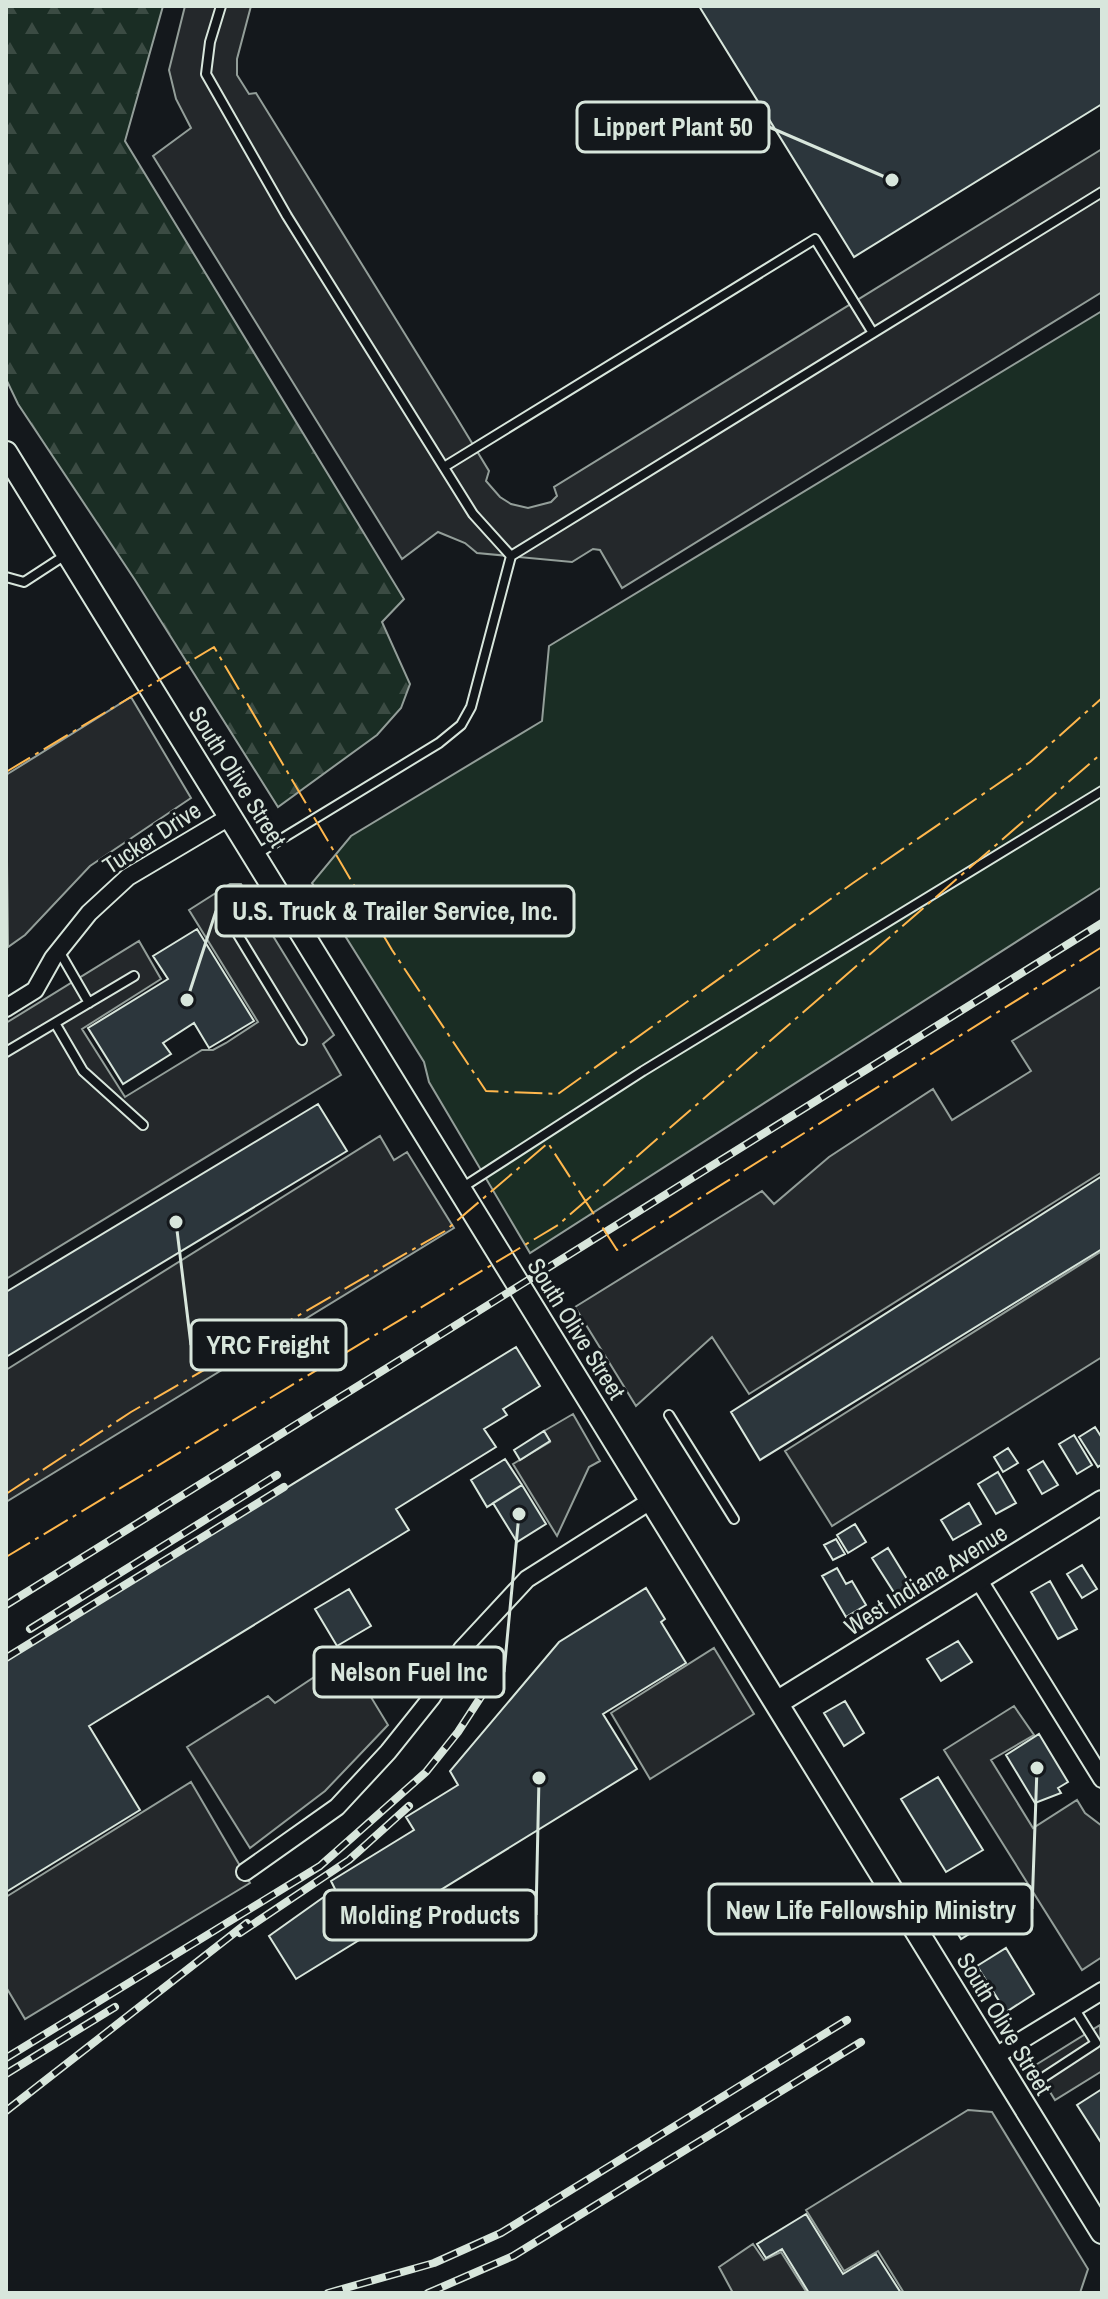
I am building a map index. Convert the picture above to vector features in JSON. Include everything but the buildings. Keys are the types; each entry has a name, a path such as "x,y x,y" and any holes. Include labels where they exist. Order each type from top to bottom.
{"street":[{"name":"South Olive Street","path":"6,453 1102,2232"},
{"name":"Tucker Drive","path":"6,1008 35,990 59,950 89,913 128,877 231,816"},
{"path":"245,1872 315,1824 357,1785 413,1722 462,1649 527,1579 652,1500"},
{"name":"West Indiana Avenue","path":"778,1702 1102,1502"},
{"path":"978,1579 1102,1779"},
{"path":"994,2057 1074,2008 1100,1997"}],"lane":[{"path":"221,6 210,42 206,74 287,216 473,514 511,556"},
{"path":"255,855 439,743 461,725 471,707 511,556 1102,192"},
{"path":"444,467 815,239 873,333"},
{"path":"6,577 24,582 68,554"},
{"path":"459,1189 643,1071 1102,791"},
{"path":"229,920 302,1040"},
{"path":"59,950 89,1003"},
{"path":"6,1052 134,976"},
{"path":"55,1023 83,1071 143,1125"},
{"path":"669,1415 734,1519"},
{"path":"1044,2077 1096,2043 1074,2008"}],"green space":[{"path":"6,6 163,6 125,141 404,599 382,622 410,684 401,708 377,735 278,807 135,580 18,404 6,379"},
{"path":"1102,311 1102,887 530,1253 429,1082 424,1062 312,883 351,836 542,721 549,646"}],"shaded area":[{"path":"185,6 251,6 237,59 237,75 249,94 256,93 455,415 489,471 486,481 511,504 528,508 551,502 557,496 554,487 1102,149 1102,292 622,588 600,550 593,549 572,562 477,553 465,543 438,532 402,559 153,156 191,128 176,99 169,70"},
{"path":"131,697 191,798 90,866 25,935 8,947 6,775"},
{"path":"230,884 241,884 334,1035 323,1044 341,1075 6,1279 6,1023 139,941 161,979 82,1029 125,1097 202,1050 213,1050 226,1043 258,1022 189,910"},
{"path":"1102,986 1102,1172 749,1394 712,1337 636,1406 575,1307 762,1191 774,1204 829,1157 933,1089 952,1120 1031,1071 1012,1041"},
{"path":"380,1136 394,1160 407,1152 454,1228 6,1502 6,1370"},
{"path":"1102,1251 1102,1357 832,1526 785,1451"},
{"path":"573,1414 600,1461 589,1467 557,1536 513,1464 550,1442 544,1431"},
{"path":"714,1648 754,1714 650,1779 611,1713"},
{"path":"346,1656 388,1725 325,1791 250,1848 187,1747 268,1696 275,1703"},
{"path":"1014,1706 1034,1735 991,1760 1033,1828 1077,1800 1085,1813 1102,1826 1102,1957 1082,1970 944,1750"},
{"path":"191,1782 250,1883 25,2019 6,1987 6,1897"},
{"path":"1100,2025 1102,2071 1055,2100 1034,2066"},
{"path":"968,2110 992,2112 1088,2269 1080,2293 904,2293 878,2251 844,2271 806,2210"},
{"path":"753,2244 764,2260 781,2252 807,2293 733,2293 719,2267"}],"railway":[{"path":"6,1605 1102,923"},
{"path":"30,1629 277,1475"},
{"path":"6,1658 284,1487"},
{"path":"6,2058 320,1866 426,1772 458,1732 499,1669"},
{"path":"240,1933 349,1860 409,1806"},
{"path":"6,2111 247,1923"},
{"path":"6,2074 115,2007"},
{"path":"328,2293 434,2263 501,2233 847,2020"},
{"path":"428,2293 513,2256 861,2042"}],"power":[{"path":"6,772 214,647 392,950 486,1091 558,1094 853,883 1030,762 1102,698"},
{"path":"6,1557 558,1225 1102,753"},
{"path":"6,1494 131,1412 445,1231 548,1143 617,1250 1102,947"}],"place":[{"name":"Lippert Plant 50","path":"892,180"},
{"name":"U.S. Truck & Trailer Service, Inc.","path":"187,1000"},
{"name":"YRC Freight","path":"176,1222"},
{"name":"Nelson Fuel Inc","path":"519,1514"},
{"name":"New Life Fellowship Ministry","path":"1037,1768"},
{"name":"Molding Products","path":"539,1778"}]}
